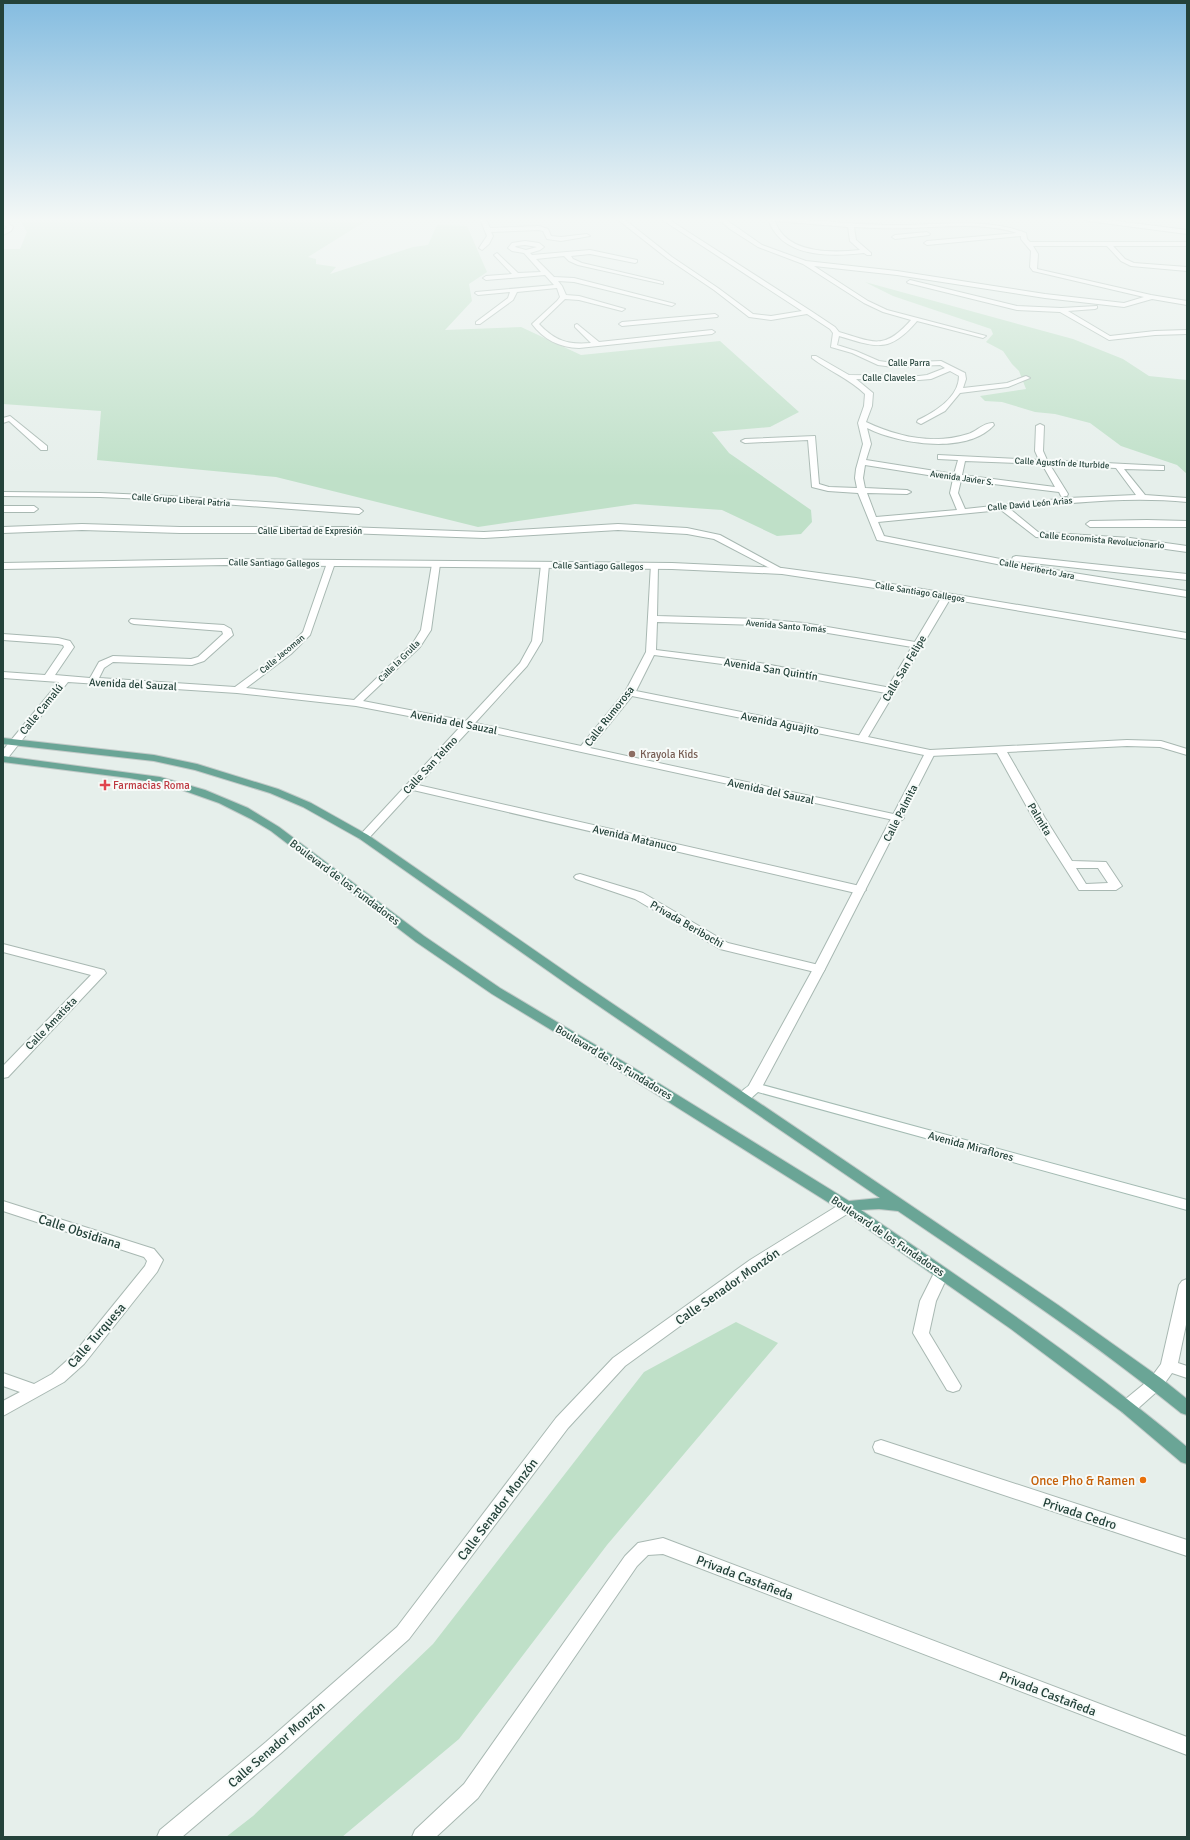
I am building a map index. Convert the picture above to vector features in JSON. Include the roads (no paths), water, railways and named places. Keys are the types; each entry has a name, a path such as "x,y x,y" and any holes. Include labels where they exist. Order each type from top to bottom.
{"main road":[{"path":"9,742 154,758 197,767 274,791 307,805 364,837 575,984 904,1207 1156,1383 1187,1408"},
{"name":"Boulevard de los Fundadores","path":"3,758 159,780 210,795 256,816 420,939 496,991 629,1071 847,1207 1017,1325 1128,1407 1187,1457"},
{"path":"847,1207 866,1203 883,1203 904,1207"}],"street":[{"path":"478,323 503,305"},
{"path":"557,305 535,324 541,330 565,345 579,346 597,344 627,330 715,316"},
{"path":"605,305 622,309"},
{"path":"737,305 752,316 760,318 771,318 809,312"},
{"path":"798,305 833,328 836,333 882,345 887,344 899,337 915,318"},
{"path":"872,305 885,311 982,336"},
{"path":"1005,305 1018,308 1061,310 1124,305"},
{"path":"1061,310 1110,338 1155,333 1187,332"},
{"path":"577,326 597,344"},
{"path":"627,330 712,332"},
{"name":"Calle Parra","path":"836,333 834,346 854,352 878,363 892,365 941,363 951,368"},
{"path":"814,357 828,367 861,384 869,393 868,406 862,423 867,444 860,469 861,489 874,520"},
{"path":"921,422 937,414 948,406 963,381 962,375 951,368"},
{"name":"Calle Claveles","path":"848,377 919,378 928,377 951,368"},
{"path":"957,391 1008,384 1026,378"},
{"path":"7,420 44,448"},
{"path":"862,423 886,435 913,441 931,442 972,436 990,425"},
{"path":"1040,426 1039,451 1068,501"},
{"path":"745,441 812,438 815,485 828,489 861,489 907,492"},
{"name":"Calle Agustín de Iturbide","path":"940,457 1161,468"},
{"path":"962,458 954,493 962,511"},
{"name":"Avenida Javier S.","path":"863,462 957,477 1061,490"},
{"path":"1118,466 1142,497"},
{"path":"1163,497 1172,493 1187,492"},
{"name":"Calle Grupo Liberal Patria","path":"3,494 100,495 168,498 359,511"},
{"name":"Calle David León Arias","path":"874,520 1068,501 1142,497 1163,497 1187,500"},
{"name":"Calle Economista Revolucionario","path":"1003,507 1036,534 1130,541 1187,549"},
{"path":"3,509 34,509"},
{"name":"Calle Heriberto Jara","path":"874,520 880,538 887,541 1061,574 1187,594"},
{"path":"1090,524 1187,524"},
{"name":"Calle Libertad de Expresión","path":"3,530 82,527 188,530 346,530 484,535 618,527 687,531 710,535 717,537 782,571"},
{"path":"983,558 1013,558 1187,577"},
{"name":"Calle Santiago Gallegos","path":"3,566 171,563 331,563 654,566 782,571 813,574 1187,636"},
{"name":"Calle Jacoman","path":"237,690 288,652 307,633 331,563"},
{"name":"Calle la Grulla","path":"356,703 417,645 422,638 426,630 436,564"},
{"name":"Calle San Telmo","path":"364,837 524,664 537,641 545,565"},
{"name":"Calle Rumorosa","path":"583,750 630,693 651,652 654,566"},
{"name":"Calle San Felipe","path":"862,739 947,596"},
{"name":"Avenida Santo Tomás","path":"653,620 759,622 804,626 918,645"},
{"path":"93,682 102,663 108,660 192,662 201,659 228,635 228,631 224,628 134,621"},
{"path":"3,637 58,640 67,643 69,647 48,678"},
{"name":"Avenida San Quintín","path":"651,652 760,666 890,691"},
{"name":"Avenida del Sauzal","path":"3,675 93,682 237,690 356,703 467,724 898,818"},
{"name":"Calle Camalú","path":"3,758 9,742 65,680"},
{"name":"Avenida Aguajito","path":"630,693 930,753"},
{"path":"930,753 1127,742 1161,744 1187,752"},
{"name":"Palmita","path":"1000,749 1039,818 1083,888 1116,886 1102,864 1069,865"},
{"name":"Calle Palmita","path":"743,1098 755,1087 819,969 898,818 930,753"},
{"name":"Avenida Matanuco","path":"410,786 860,890"},
{"name":"Privada Beribochi","path":"580,877 639,896 724,946 819,969"},
{"name":"Calle Amatista","path":"3,948 100,973 4,1071"},
{"name":"Avenida Miraflores","path":"755,1087 1187,1205"},
{"name":"Calle Obsidiana","path":"3,1206 149,1253 155,1260"},
{"name":"Calle Senador Monzón","path":"167,1837 273,1748 403,1633 562,1423 619,1362 755,1264 847,1207"},
{"name":"Calle Turquesa","path":"3,1409 58,1378 78,1360 152,1268 155,1260"},
{"path":"942,1273 928,1301 921,1333 953,1386"},
{"path":"1128,1407 1156,1383 1169,1366 1187,1285"},
{"path":"1169,1366 1187,1372"},
{"path":"3,1379 36,1391"},
{"name":"Privada Cedro","path":"881,1447 1187,1548"},
{"name":"Privada Castañeda","path":"422,1837 471,1791 631,1561 644,1548 650,1547 663,1546 1187,1746"}],"place":[{"name":"Krayola Kids","path":"632,754"},
{"name":"Farmacias Roma","path":"105,785"},
{"name":"Once Pho & Ramen","path":"1143,1480"}]}
